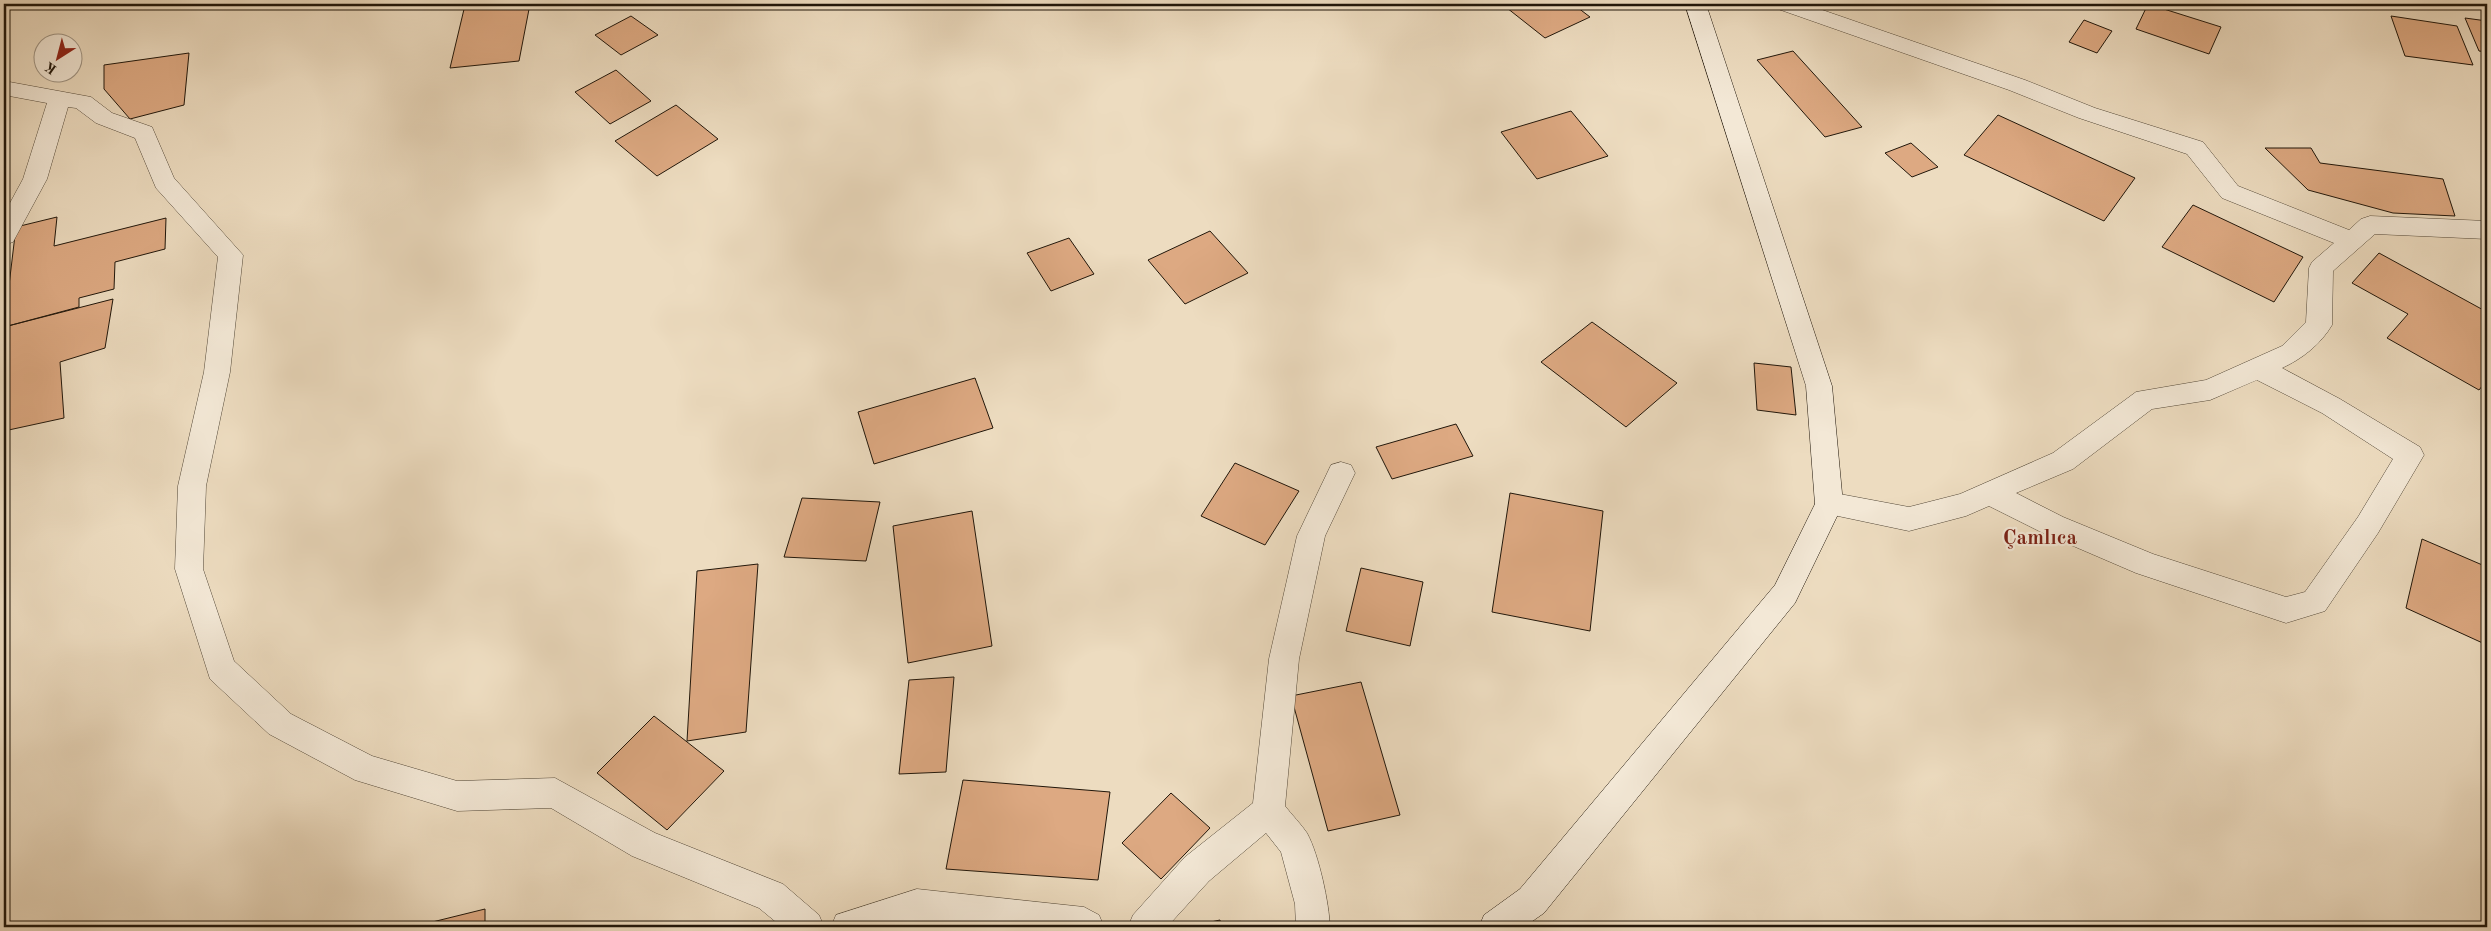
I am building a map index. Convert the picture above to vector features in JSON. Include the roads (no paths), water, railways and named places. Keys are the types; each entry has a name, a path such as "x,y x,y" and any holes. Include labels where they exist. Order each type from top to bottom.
{"street":[{"path":"1496,927 1532,901 1785,594 1829,504 1820,386 1695,4"},
{"path":"1785,4 2017,85 2087,113 2195,148 2230,192 2351,240"},
{"path":"4,88 83,102 104,118 144,133 164,182 231,255 216,372 192,486 189,569 221,669 280,724 366,769 456,796 555,793 644,845 771,896 807,927"},
{"path":"4,236 35,179 59,99"},
{"path":"1829,504 1909,519 1966,504 2063,461 2145,399 2210,390 2291,353 2319,325 2321,268 2370,225 2487,230"},
{"path":"1990,493 2053,525 2146,564 2286,610 2315,602 2368,525 2410,455 2331,406 2258,368"},
{"path":"1145,927 1197,869 1268,810 1284,659 1311,536 1341,473"},
{"path":"1268,810 1296,844 1312,904 1313,927"},
{"path":"848,927 917,906 1084,924 1087,927"}],"district":[{"name":"Çamlıca","path":"2040,537"}]}
